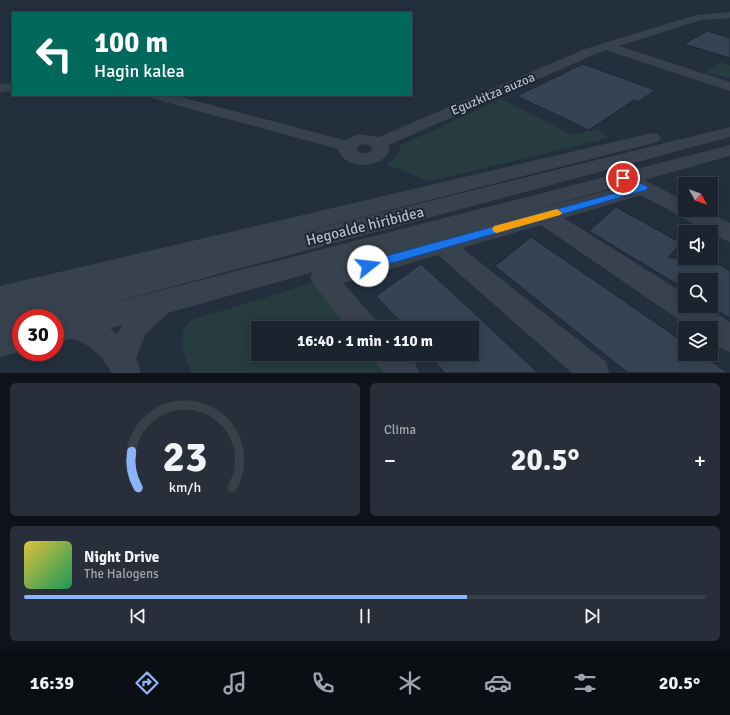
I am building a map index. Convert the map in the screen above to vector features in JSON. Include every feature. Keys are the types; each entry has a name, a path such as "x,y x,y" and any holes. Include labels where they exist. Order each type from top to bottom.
{"street":[{"name":"Eguzkitza auzoa","path":"160,96 348,146 347,150 351,156 367,159 380,153 381,146 379,143 589,52 700,17 730,15"},
{"path":"608,46 730,87"},
{"path":"0,88 12,87"},
{"path":"0,298 730,120"},
{"name":"Hegoalde hiribidea","path":"0,320 730,132"},
{"path":"64,327 161,303 730,150"},
{"path":"623,178 678,206"},
{"path":"359,321 323,278 643,188"},
{"path":"544,216 730,338"},
{"path":"699,217 730,233"},
{"path":"442,245 595,373"},
{"path":"124,366 136,325 161,303"},
{"path":"64,328 92,334 104,340 124,366"},
{"path":"0,343 12,340"},
{"path":"393,361 404,373"}],"green space":[{"path":"720,62 730,65 730,78 705,73"},
{"path":"501,99 572,135 597,129 609,138 429,181 386,164 399,151 401,145"},
{"path":"312,283 320,283 350,321 251,321 251,361 384,361 393,373 192,373 182,345 182,338 183,332 192,320"}],"building":[{"path":"707,31 730,38 730,58 684,44"},
{"path":"583,64 655,90 638,102 634,100 589,130 517,96"},
{"path":"616,207 678,241 678,246 668,258 678,258 678,265 718,264 730,271 730,318 718,310 718,273 678,273 678,285 589,231"},
{"path":"531,237 678,338 678,361 710,361 728,373 628,373 495,266"},
{"path":"421,264 538,373 445,373 436,363 438,361 479,361 479,321 399,321 376,296"}],"slow traffic":[{"path":"497,229 557,213"}],"route":[{"path":"368,266 643,188 623,178"}]}
